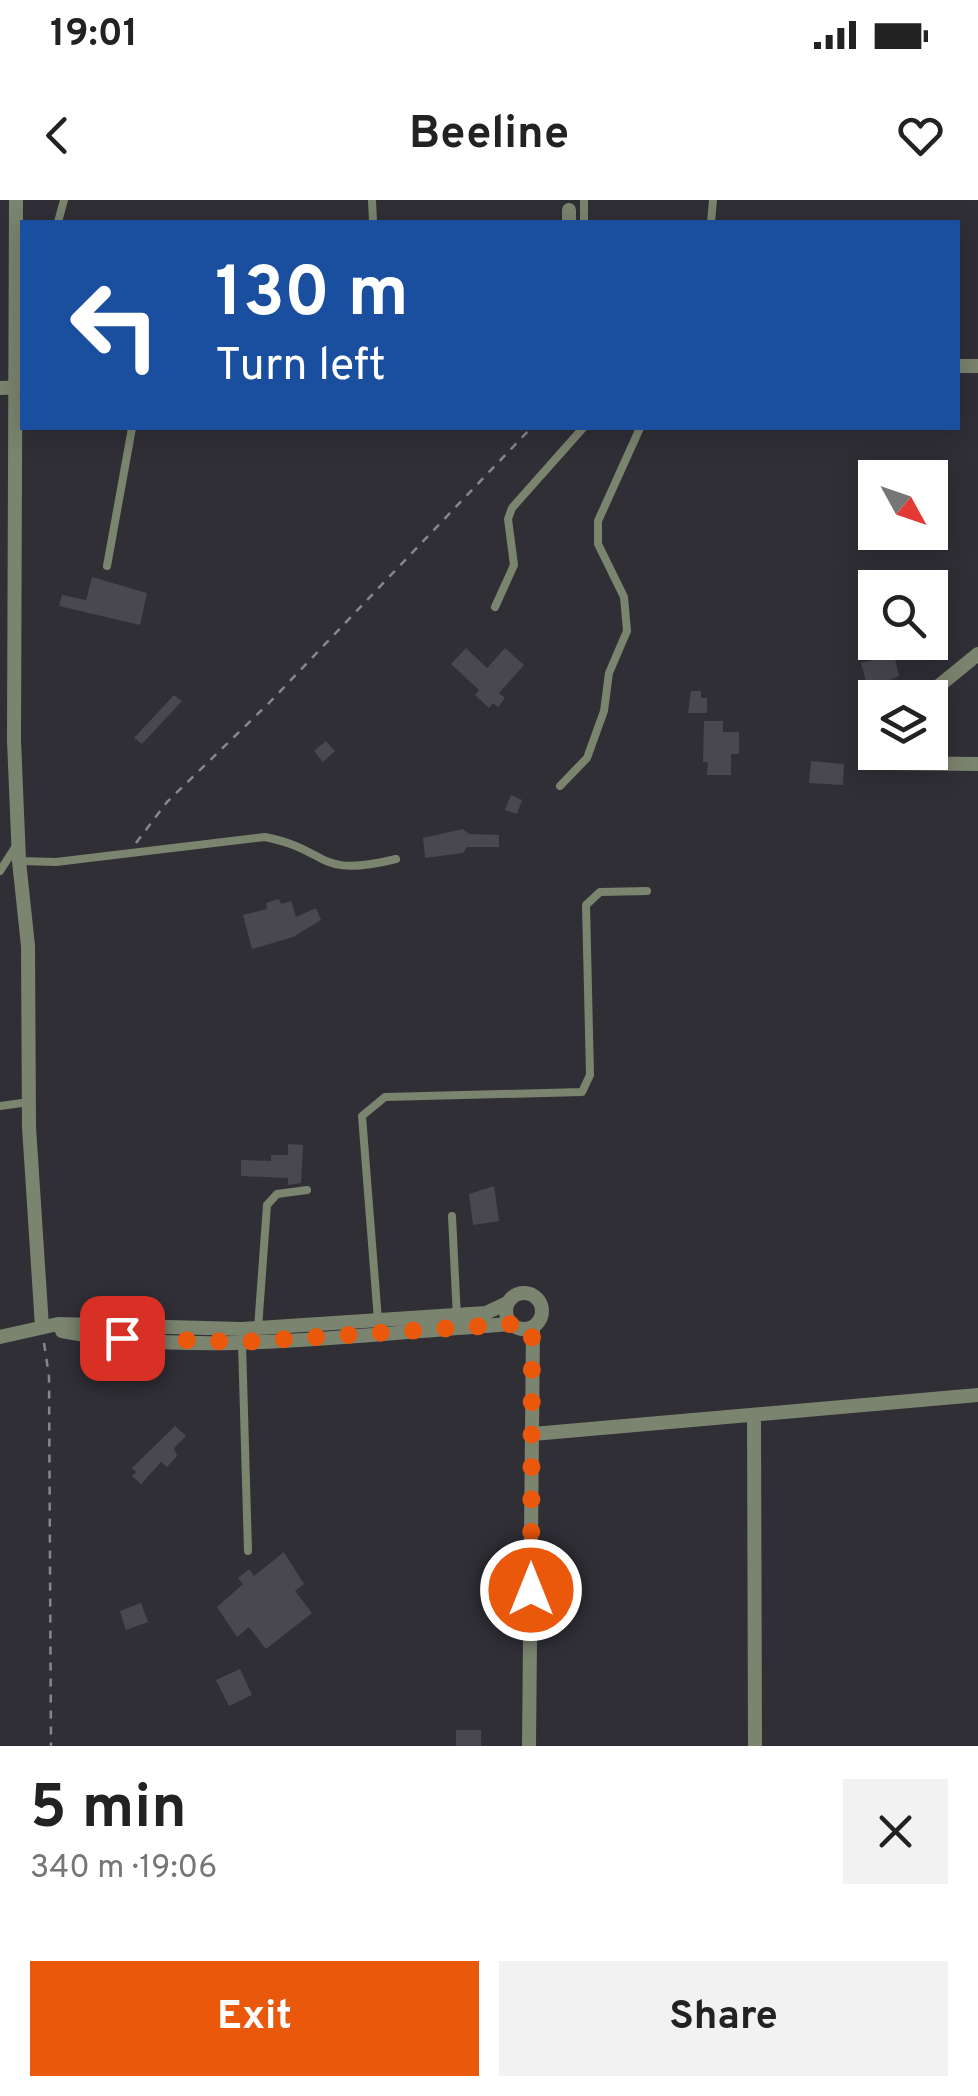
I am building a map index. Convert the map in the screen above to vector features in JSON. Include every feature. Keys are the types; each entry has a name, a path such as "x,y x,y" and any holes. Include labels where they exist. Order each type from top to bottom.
{"street":[{"path":"0,211 16,200"},
{"path":"16,200 20,387 14,740 19,862 28,946 29,1102 42,1327"},
{"path":"0,388 20,387"},
{"path":"946,680 978,654"},
{"path":"948,764 978,764"},
{"path":"42,1327 98,1338 247,1333 457,1321 486,1313 523,1293 538,1300 542,1315 532,1327 529,1746"},
{"path":"507,1304 507,1317 512,1324"},
{"path":"0,1337 58,1324 247,1333 378,1320 532,1327"},
{"path":"533,1434 978,1395"},
{"path":"754,1416 755,1746"}],"lane":[{"path":"107,566 132,430"},
{"path":"495,606 514,565 508,518 512,508 582,430"},
{"path":"560,786 587,758 604,711 609,673 627,631 624,597 597,533 598,520 639,430"},
{"path":"19,862 56,862 132,849 265,836 344,869 396,859"},
{"path":"0,870 18,842"},
{"path":"378,1320 362,1116 385,1096 582,1092 590,1076 586,905 600,892 647,891"},
{"path":"0,1106 29,1102"},
{"path":"248,1552 247,1333 267,1205 277,1194 307,1190"},
{"path":"452,1216 457,1321"}],"path":[{"path":"132,849 166,802 269,704 529,430"},
{"path":"42,1327 49,1376 51,1746"}],"building":[{"path":"92,577 147,593 140,625 59,606 62,595 86,600"},
{"path":"466,648 487,668 505,648 524,665 499,693 505,698 498,707 493,703 489,708 475,695 479,690 451,664"},
{"path":"895,660 899,676 866,680 861,663"},
{"path":"691,691 701,691 701,698 707,698 707,713 688,713"},
{"path":"174,695 182,701 142,744 134,738"},
{"path":"704,721 723,721 723,732 739,732 739,754 731,754 731,775 707,775 708,762 703,762"},
{"path":"326,741 335,751 323,762 314,751"},
{"path":"811,761 844,764 843,785 809,783"},
{"path":"511,795 522,800 517,814 505,810"},
{"path":"463,829 469,834 499,835 499,847 467,847 463,853 425,858 423,838"},
{"path":"279,899 281,904 291,901 296,917 316,908 321,920 293,937 252,949 243,915 267,909 266,903"},
{"path":"288,1144 303,1145 301,1183 288,1185 288,1178 241,1176 241,1160 271,1161 271,1155 288,1155"},
{"path":"494,1186 499,1221 473,1225 469,1194"},
{"path":"175,1426 186,1436 174,1448 177,1456 167,1467 161,1462 141,1484 132,1476 136,1472 132,1468"},
{"path":"284,1552 304,1584 295,1591 312,1613 266,1649 249,1627 237,1637 217,1607 243,1584 238,1578 249,1569 254,1576"},
{"path":"141,1603 148,1622 126,1630 120,1611"},
{"path":"240,1669 252,1695 229,1706 216,1680"},
{"path":"456,1730 481,1730 481,1746 456,1746"}],"route":[{"path":"122,1338 242,1342 512,1324 524,1329 532,1327 531,1590"}]}
